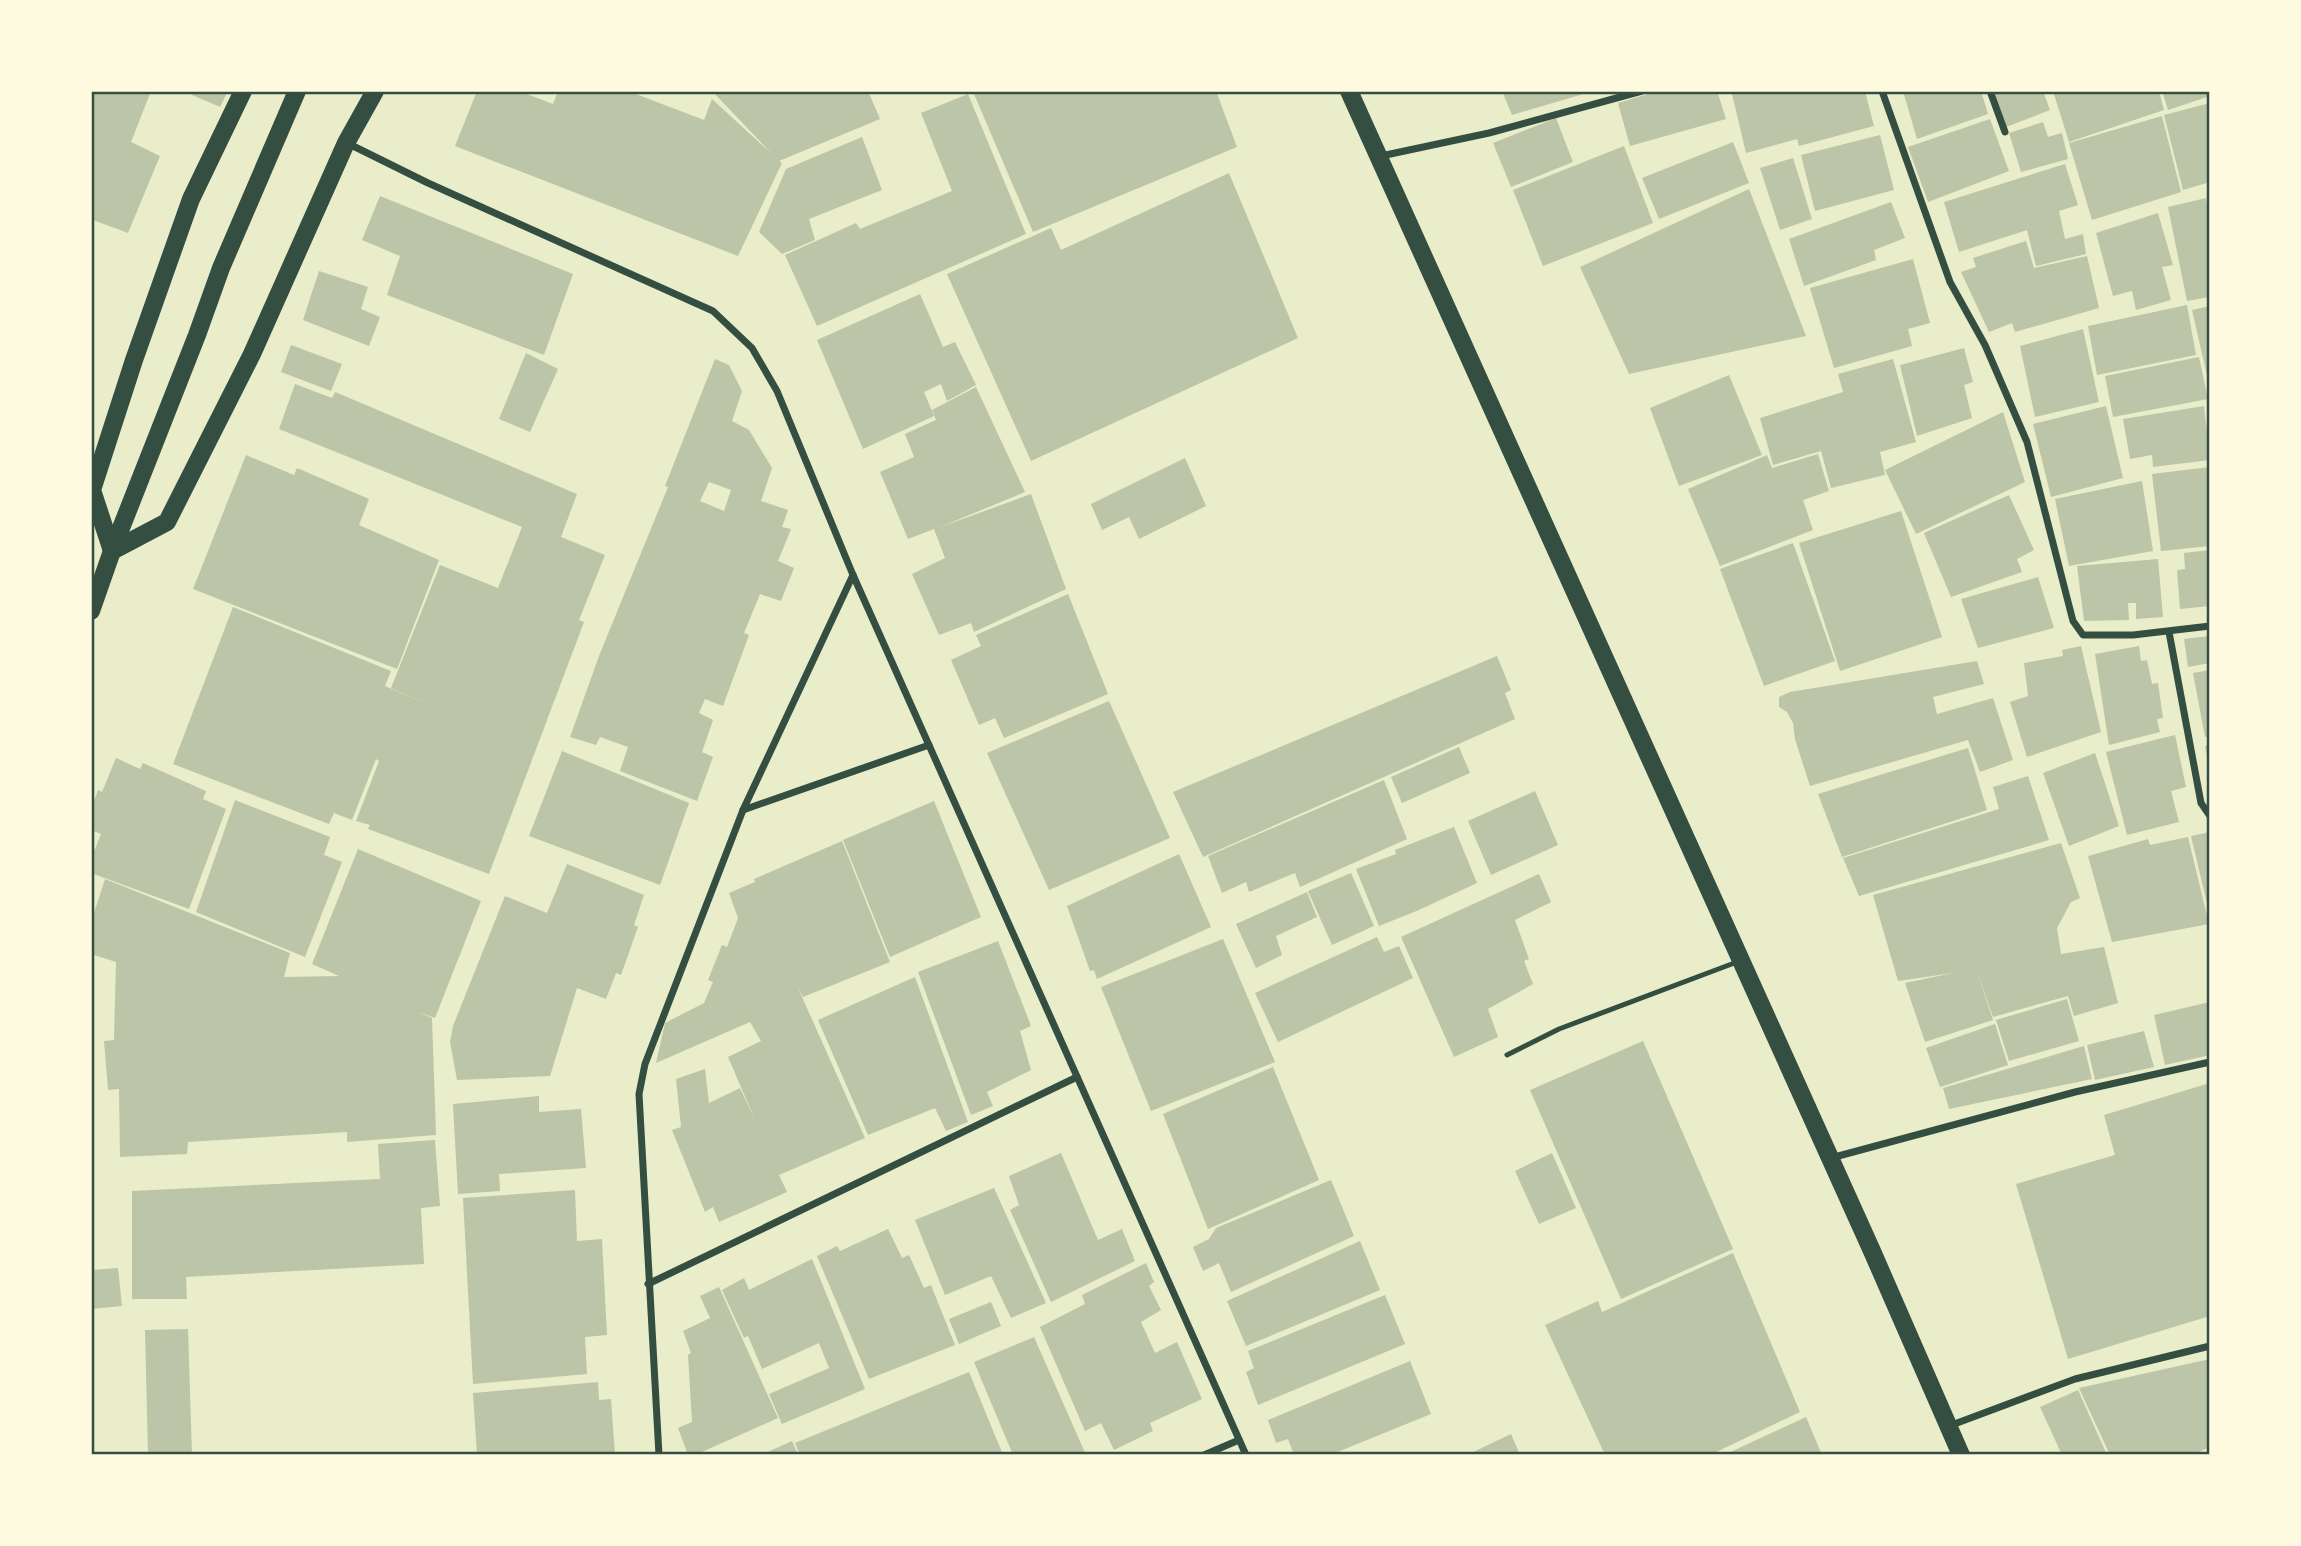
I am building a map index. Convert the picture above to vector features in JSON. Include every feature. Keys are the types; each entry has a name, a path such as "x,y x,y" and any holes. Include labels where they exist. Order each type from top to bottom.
{"main road":[{"path":"112,551 92,490 191,198 243,91"},
{"path":"91,611 95,584 112,551 221,268 297,91"},
{"path":"112,551 167,522 251,354 346,143 375,91"},
{"path":"1349,91 1961,1455"}],"street":[{"path":"1378,157 1489,133 1642,91"},
{"path":"1882,91 1950,282 1985,345 2027,442 2073,621 2083,635 2133,635 2210,626"},
{"path":"1990,91 2005,132"},
{"path":"346,143 428,184 713,311 752,348 777,391 853,575 1246,1455"},
{"path":"659,1455 639,1094 645,1064 743,810 853,575"},
{"path":"2169,632 2201,803 2210,816"},
{"path":"743,810 929,744"},
{"path":"1829,1158 2075,1092 2210,1062"},
{"path":"648,1284 1077,1077"},
{"path":"1948,1426 2075,1379 2210,1346"},
{"path":"1204,1455 1239,1440"}],"lane":[{"path":"1507,1055 1559,1029 1740,961"}],"building":[{"path":"91,91 151,91 131,142 160,156 128,233 93,220 91,226"},
{"path":"193,91 228,91 220,107 192,95"},
{"path":"477,91 519,91 553,104 558,91 628,91 704,120 712,99 772,154 712,91 868,91 880,119 779,161 782,163 738,256 455,146"},
{"path":"982,91 1216,91 1237,147 1033,232 974,94"},
{"path":"1502,91 1590,91 1590,92 1512,115"},
{"path":"1658,91 1717,91 1726,119 1630,146 1618,103"},
{"path":"1746,91 1865,91 1874,126 1799,146 1797,139 1746,153 1732,94"},
{"path":"1903,91 1981,91 1988,114 1917,139"},
{"path":"1993,91 2043,91 2050,110 2006,127"},
{"path":"2053,91 2159,91 2164,110 2069,142"},
{"path":"2162,91 2210,91 2210,96 2168,110"},
{"path":"968,94 1026,234 817,326 785,255 856,223 860,229 952,191 921,113"},
{"path":"2210,103 2210,182 2183,190 2164,115"},
{"path":"2162,116 2181,192 2092,220 2069,143"},
{"path":"1556,118 1573,162 1511,187 1493,143"},
{"path":"1990,119 2009,171 1928,202 1908,147"},
{"path":"2043,122 2048,137 2062,133 2068,159 2021,172 2009,133"},
{"path":"1880,135 1894,190 1815,211 1801,155"},
{"path":"862,137 882,190 809,219 815,240 782,254 759,232 786,169"},
{"path":"1733,142 1749,183 1659,219 1642,178"},
{"path":"1624,146 1653,223 1543,266 1513,190"},
{"path":"1793,158 1812,219 1780,230 1760,168"},
{"path":"2065,164 2078,205 2059,211 2065,239 2083,234 2086,254 2036,266 2027,230 1959,252 1944,202"},
{"path":"1229,173 1298,338 1031,461 947,274 1051,228 1061,250"},
{"path":"1749,189 1806,336 1629,374 1580,267"},
{"path":"380,196 573,274 544,355 387,295 400,256 362,240"},
{"path":"2206,198 2210,209 2210,297 2187,301 2168,207"},
{"path":"1891,202 1905,238 1874,250 1876,260 1804,286 1789,239"},
{"path":"2158,213 2173,265 2162,267 2171,300 2136,310 2132,291 2113,296 2096,233"},
{"path":"2026,241 2034,268 2087,256 2099,308 2015,332 2012,323 1989,332 1961,272 1976,267 1973,258"},
{"path":"1913,259 1930,323 1908,329 1912,346 1834,368 1810,288"},
{"path":"319,271 368,287 361,309 380,317 369,346 303,320"},
{"path":"920,294 943,347 955,342 976,385 947,401 941,384 924,392 934,416 863,449 817,340"},
{"path":"2187,305 2196,355 2097,375 2088,326"},
{"path":"2210,306 2210,384 2209,384 2192,310"},
{"path":"2083,329 2099,402 2035,417 2020,346"},
{"path":"291,345 342,364 331,391 281,372"},
{"path":"1964,348 1973,382 1964,385 1972,418 1917,436 1900,365"},
{"path":"526,353 558,369 530,432 499,419"},
{"path":"2199,357 2208,399 2113,417 2105,376"},
{"path":"715,359 729,365 742,391 732,421 749,430 772,468 761,501 788,510 782,527 791,529 778,561 794,568 781,601 760,594 744,633 749,635 723,706 705,699 699,713 713,720 702,752 713,757 697,801 620,771 628,747 600,737 596,745 570,737 599,656 668,487 665,486","holes":["709,482 731,490 724,511 700,501"]},
{"path":"1893,359 1916,442 1880,452 1885,475 1831,488 1821,451 1773,465 1760,418 1843,392 1838,374"},
{"path":"1729,375 1762,455 1679,486 1650,408"},
{"path":"295,384 332,398 335,392 577,494 561,537 605,555 579,620 584,622 489,874 368,829 370,825 356,821 379,761 376,759 352,820 334,813 329,824 173,764 233,607 391,671 385,686 440,709 391,688 440,565 498,588 522,527 279,429"},
{"path":"976,387 1025,492 938,528 1031,494 1066,589 974,632 971,623 939,635 912,574 945,558 934,529 908,539 880,472 914,457 905,434 936,420 932,410"},
{"path":"2106,406 2123,478 2051,497 2033,424"},
{"path":"2204,406 2210,460 2153,467 2152,455 2130,459 2123,419"},
{"path":"2003,412 2025,482 1916,534 1885,470"},
{"path":"1818,454 1829,491 1803,500 1813,530 1720,566 1688,489 1767,455 1772,468"},
{"path":"246,455 294,475 297,468 369,499 359,525 439,560 397,669 193,589"},
{"path":"1185,458 1206,506 1139,539 1129,517 1102,530 1091,504"},
{"path":"2210,467 2210,546 2161,551 2152,474"},
{"path":"2142,481 2153,551 2069,566 2055,499"},
{"path":"2009,495 2034,550 2017,559 2022,572 1951,597 1924,533"},
{"path":"1901,511 1942,637 1840,671 1799,543"},
{"path":"1793,543 1835,661 1764,686 1720,569"},
{"path":"2210,550 2210,606 2180,609 2177,570 2185,569 2184,553"},
{"path":"2158,559 2163,617 2136,619 2136,603 2128,603 2129,620 2084,621 2077,566"},
{"path":"2038,577 2054,628 1978,648 1961,599"},
{"path":"1068,594 1108,694 1004,738 995,718 979,725 951,660 981,646 976,635"},
{"path":"2210,636 2210,663 2188,667 2184,639"},
{"path":"2081,646 2101,732 2027,757 2010,702 2028,696 2024,663 2063,656 2062,650"},
{"path":"2139,646 2141,661 2147,660 2152,684 2158,683 2163,718 2157,719 2160,732 2109,745 2095,654"},
{"path":"1497,656 1511,690 1505,693 1515,719 1203,857 1173,792"},
{"path":"1977,661 1984,684 1933,697 1937,714 1993,698 2013,760 1980,772 1968,740 1810,786 1795,739 1793,723 1787,712 1779,707 1779,697 1790,692"},
{"path":"2210,670 2210,736 2205,737 2193,673"},
{"path":"1109,701 1170,838 1049,890 987,753"},
{"path":"2175,735 2186,787 2171,791 2179,822 2127,835 2106,752"},
{"path":"2210,745 2210,769 2209,769 2205,746"},
{"path":"1459,747 1470,773 1402,803 1391,777"},
{"path":"1968,748 1987,810 1842,857 1818,794"},
{"path":"562,751 689,803 660,885 529,836"},
{"path":"2095,753 2119,826 2069,846 2043,773"},
{"path":"116,758 140,769 143,763 206,791 203,799 226,809 189,909 91,873 91,859 101,834 91,830 91,809 98,790 102,792"},
{"path":"2028,776 2049,840 1859,896 1843,858 1999,809 1993,787"},
{"path":"1384,780 1407,839 1300,887 1295,873 1249,892 1246,882 1222,893 1208,856"},
{"path":"1535,791 1558,845 1491,875 1468,821"},
{"path":"235,800 330,837 324,855 342,862 305,957 196,912"},
{"path":"934,801 981,917 890,957 843,840"},
{"path":"1454,827 1477,883 1379,926 1356,869 1396,854 1395,850"},
{"path":"2210,832 2210,912 2209,912 2191,836"},
{"path":"2188,837 2209,924 2112,942 2088,856 2148,839 2150,845"},
{"path":"842,841 890,962 803,997 798,988 865,1138 779,1175 787,1192 719,1222 713,1207 705,1212 672,1130 681,1127 676,1079 705,1069 709,1103 740,1088 756,1122 728,1057 761,1041 750,1022 656,1063 665,1023 704,1003 713,982 708,980 722,945 727,947 738,918 729,893 755,882 754,879"},
{"path":"2061,843 2080,898 2071,902 2057,928 2061,954 2104,947 2118,1003 2074,1016 2068,996 1993,1017 1976,968 1993,1020 1925,1042 1905,983 1953,973 1898,981 1873,895"},
{"path":"358,849 481,901 435,1018 418,1012 432,1018 436,1135 347,1142 347,1132 188,1142 187,1154 120,1157 119,1089 108,1090 104,1041 114,1040 116,962 91,954 91,922 105,879 290,953 284,977 339,976 312,964"},
{"path":"1179,854 1211,927 1097,979 1094,970 1090,971 1067,906"},
{"path":"567,864 644,895 634,925 638,927 621,975 616,973 606,999 577,988 550,1076 457,1080 450,1042 453,1026 505,896 547,913"},
{"path":"1351,873 1374,926 1332,945 1308,891"},
{"path":"1539,874 1551,902 1515,920 1529,959 1524,961 1533,984 1488,1009 1498,1037 1454,1057 1401,937"},
{"path":"1307,892 1317,917 1276,936 1282,955 1256,968 1236,924"},
{"path":"1377,937 1384,952 1399,946 1413,978 1278,1042 1255,993"},
{"path":"1223,939 1275,1062 1151,1111 1101,987"},
{"path":"998,941 1031,1026 1020,1031 1031,1070 987,1092 993,1106 971,1115 918,972"},
{"path":"915,977 968,1122 946,1131 935,1108 868,1135 818,1020"},
{"path":"2067,999 2079,1041 2009,1061 1996,1020"},
{"path":"2210,1002 2210,1055 2165,1065 2154,1015"},
{"path":"1995,1024 2008,1065 1940,1087 1926,1048"},
{"path":"2144,1031 2154,1067 2095,1080 2087,1045"},
{"path":"1643,1041 1733,1249 1621,1299 1530,1090"},
{"path":"2084,1046 2092,1079 1949,1109 1943,1088"},
{"path":"1273,1067 1319,1180 1208,1229 1163,1114"},
{"path":"2210,1083 2210,1316 2068,1359 2016,1184 2115,1155 2104,1115"},
{"path":"539,1096 539,1112 581,1109 586,1168 499,1174 500,1191 458,1194 453,1104"},
{"path":"435,1140 440,1206 421,1208 424,1264 186,1277 187,1299 132,1299 132,1191 380,1179 378,1144"},
{"path":"1061,1153 1098,1240 1122,1229 1135,1261 1051,1302 1010,1210 1019,1205 1009,1176"},
{"path":"1552,1153 1576,1208 1539,1224 1515,1171"},
{"path":"1331,1180 1354,1236 1231,1292 1219,1263 1203,1271 1193,1247 1209,1239 1216,1228"},
{"path":"994,1188 1046,1303 1011,1318 991,1276 945,1295 915,1220"},
{"path":"575,1190 577,1241 602,1239 607,1335 585,1337 587,1374 473,1384 463,1198"},
{"path":"888,1229 902,1258 909,1255 924,1288 931,1285 955,1345 869,1379 817,1256 837,1246 840,1251"},
{"path":"1360,1241 1380,1290 1246,1346 1227,1301"},
{"path":"1733,1253 1800,1412 1710,1455 1605,1455 1545,1325 1598,1301 1602,1312"},
{"path":"812,1259 865,1389 782,1424 769,1394 829,1368 819,1343 762,1369 748,1336 744,1338 722,1290 744,1278 749,1290"},
{"path":"1146,1263 1154,1282 1149,1286 1161,1310 1141,1322 1155,1353 1177,1342 1202,1399 1150,1423 1153,1431 1114,1450 1101,1423 1085,1431 1040,1327 1085,1304 1082,1295"},
{"path":"118,1268 122,1306 91,1309 91,1270"},
{"path":"719,1287 778,1418 695,1455 688,1455 678,1428 692,1422 688,1355 691,1353 683,1331 710,1318 700,1296"},
{"path":"1385,1295 1405,1344 1258,1405 1246,1372 1254,1368 1248,1351"},
{"path":"991,1302 1001,1326 959,1344 949,1319"},
{"path":"188,1329 192,1455 148,1455 145,1330"},
{"path":"1034,1337 1086,1455 1013,1455 974,1362"},
{"path":"2210,1359 2210,1447 2192,1455 2110,1455 2079,1388"},
{"path":"1410,1361 1431,1414 1330,1455 1294,1455 1288,1439 1276,1443 1268,1420"},
{"path":"969,1372 1003,1455 800,1455 795,1443"},
{"path":"598,1382 599,1400 611,1399 615,1455 477,1455 473,1393"},
{"path":"2078,1390 2107,1455 2062,1455 2040,1407"},
{"path":"1806,1417 1822,1455 1724,1455"},
{"path":"1511,1434 1520,1455 1467,1455"},
{"path":"792,1441 798,1455 761,1455"}]}
